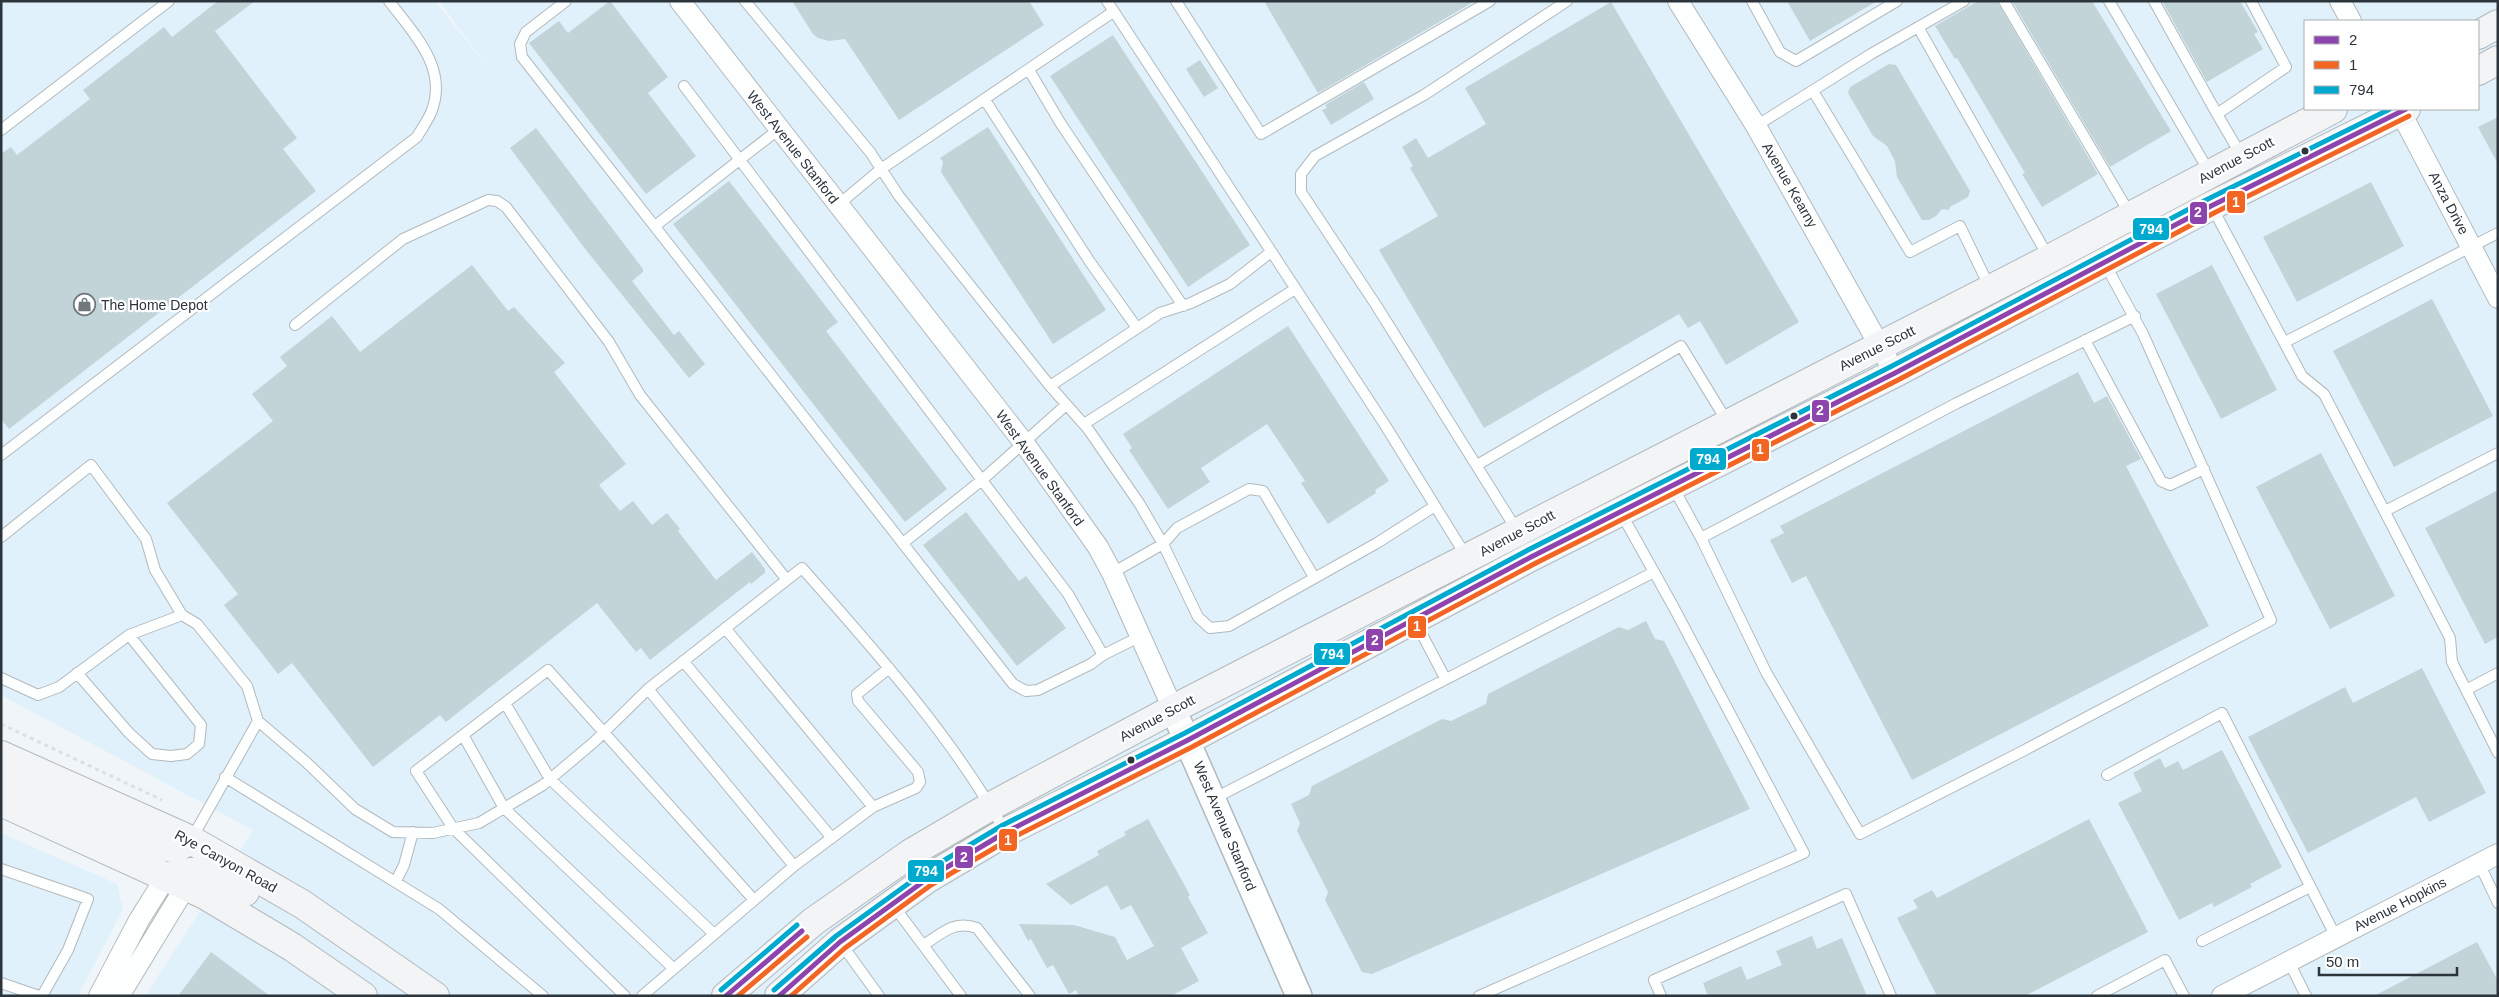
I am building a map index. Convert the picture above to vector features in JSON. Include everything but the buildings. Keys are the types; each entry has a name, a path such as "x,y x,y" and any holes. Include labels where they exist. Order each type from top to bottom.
{"main road":[{"path":"2479,34 2498,24"},
{"path":"2479,70 2498,60"},
{"name":"Avenue Scott","path":"726,996 814,921 911,853 991,806 1173,709 1881,346 2332,110"},
{"name":"Avenue Scott","path":"779,996 840,942 892,904 927,879 1006,832 1188,740 1415,621 1531,557 1895,373 2105,264 2211,206 2402,110"},
{"name":"Rye Canyon Road","path":"1,755 192,840 302,904 426,988"},
{"path":"1,780 152,846 176,848 192,840"},
{"path":"1,802 176,881 292,947 363,996"},
{"path":"176,881 199,870 215,874 285,915 359,963 426,988"}],"street":[{"name":"West Avenue Stanford","path":"680,1 1024,443 1098,548 1112,573 1188,740 1299,996"},
{"name":"Avenue Kearny","path":"1678,1 1756,126 1895,373"},
{"path":"2340,1 2350,20"},
{"name":"Anza Drive","path":"2402,110 2498,298"},
{"name":"Avenue Hopkins","path":"2235,993 2336,937 2498,854"},
{"path":"99,996 139,920 176,881"},
{"path":"119,996 176,881"}],"lane":[{"path":"1,130 169,1"},
{"path":"1,455 417,137 432,110 438,83 428,52 388,1"},
{"path":"566,1 526,32 520,44 522,57 1013,684 1026,691 1038,690 1091,664 1103,655 1141,636"},
{"path":"744,1 814,84 881,169 899,196 1050,386 1084,424 1139,503 1164,544 1198,617 1210,628 1229,626 1377,543 1436,506"},
{"path":"1107,1 1436,506 1468,559"},
{"path":"1176,1 1261,134 1490,1"},
{"path":"1531,557 1477,464 1336,242 1301,192 1301,174 1316,156 1424,95 1567,1"},
{"path":"1752,1 1780,52 1796,62 1898,1"},
{"path":"1756,126 1964,1"},
{"path":"2004,1 2131,215"},
{"path":"2109,1 2210,174"},
{"path":"2154,1 2242,156"},
{"path":"2217,114 2286,67 2251,1"},
{"path":"838,205 881,169 1114,12"},
{"path":"1918,27 2049,259"},
{"path":"1029,70 1061,124 1183,306"},
{"path":"684,86 1068,594 1103,655"},
{"path":"1813,91 1910,252 1960,226 1991,289"},
{"path":"985,100 1090,262 1136,328"},
{"path":"655,226 779,129"},
{"path":"295,325 403,239 488,200 496,201 506,207 609,342 640,395 787,580"},
{"path":"2211,206 2302,376 2324,394 2450,638 2452,662 2498,753"},
{"path":"2285,342 2498,233"},
{"path":"1050,386 1160,312 1183,306 1230,284 1270,252"},
{"path":"1672,486 1701,538 1766,672 1860,834 2019,753 2271,620 2135,316 2105,264"},
{"path":"1084,424 1295,289"},
{"path":"1701,538 1958,403 2135,316"},
{"path":"2085,340 2161,481 2170,485 2204,470"},
{"path":"1477,464 1681,346 1728,424"},
{"path":"903,543 982,480 1066,404"},
{"path":"2385,511 2498,453"},
{"path":"1,537 91,465 146,539 155,570 182,615 197,624 247,686 258,721 306,762 355,809 393,832 433,833 479,822 550,779 605,731 648,689 802,568 889,668 958,754 1006,832"},
{"path":"1112,573 1164,544 1177,528 1249,489 1263,491 1314,577"},
{"path":"1479,996 1804,853 1621,513"},
{"path":"1213,799 1654,572"},
{"path":"1,678 38,695 59,687 129,635 182,615"},
{"path":"1415,621 1445,678"},
{"path":"726,628 872,807"},
{"path":"77,672 129,734 152,754 171,756 187,754 199,744 201,725 129,635"},
{"path":"683,661 832,838"},
{"path":"642,996 713,933 794,866 872,807 916,788 920,782 918,772 858,701 857,694 889,668"},
{"path":"625,996 453,828 416,771 548,670 605,731 754,900"},
{"path":"2466,690 2498,674"},
{"path":"648,689 794,866"},
{"path":"505,703 550,779 713,933"},
{"path":"2107,775 2222,713 2336,937"},
{"path":"192,840 225,777 258,721"},
{"path":"463,735 504,808 673,968"},
{"path":"225,777 439,909 543,996"},
{"path":"396,881 408,853 413,832"},
{"path":"2479,863 2498,903"},
{"path":"1,869 88,899 68,950 40,996 1,982"},
{"path":"2202,941 2310,887"},
{"path":"1661,996 1654,980 1846,894 1891,996"},
{"path":"892,904 961,996"},
{"path":"924,945 953,927 966,924 977,928 1030,996"},
{"path":"840,942 880,996"},
{"path":"2097,996 2165,960 2184,996"},
{"path":"2289,962 2306,996"}],"path":[{"path":"1,724 167,803"}],"shaded area":[{"path":"1,1 435,1 492,73 439,1 2498,1 2498,996 145,996 253,830 1,695"},
{"path":"1,833 117,884 123,909 78,996 1,996"}],"transit line":[{"name":"794","path":"774,990 836,936 923,873 1003,825 1185,733 1528,550 1892,366 2208,199 2388,110"},
{"name":"2","path":"779,996 840,942 927,879 1006,832 1188,740 1531,557 1895,373 2211,206 2404,110"},
{"name":"1","path":"791,996 845,948 931,885 1010,839 1192,747 1534,564 1898,380 2214,213 2409,116"},
{"name":"794","path":"721,990 797,925"},
{"name":"2","path":"726,996 802,931"},
{"name":"1","path":"738,996 807,937"}],"place":[{"name":"The Home Depot","path":"85,305"}]}
